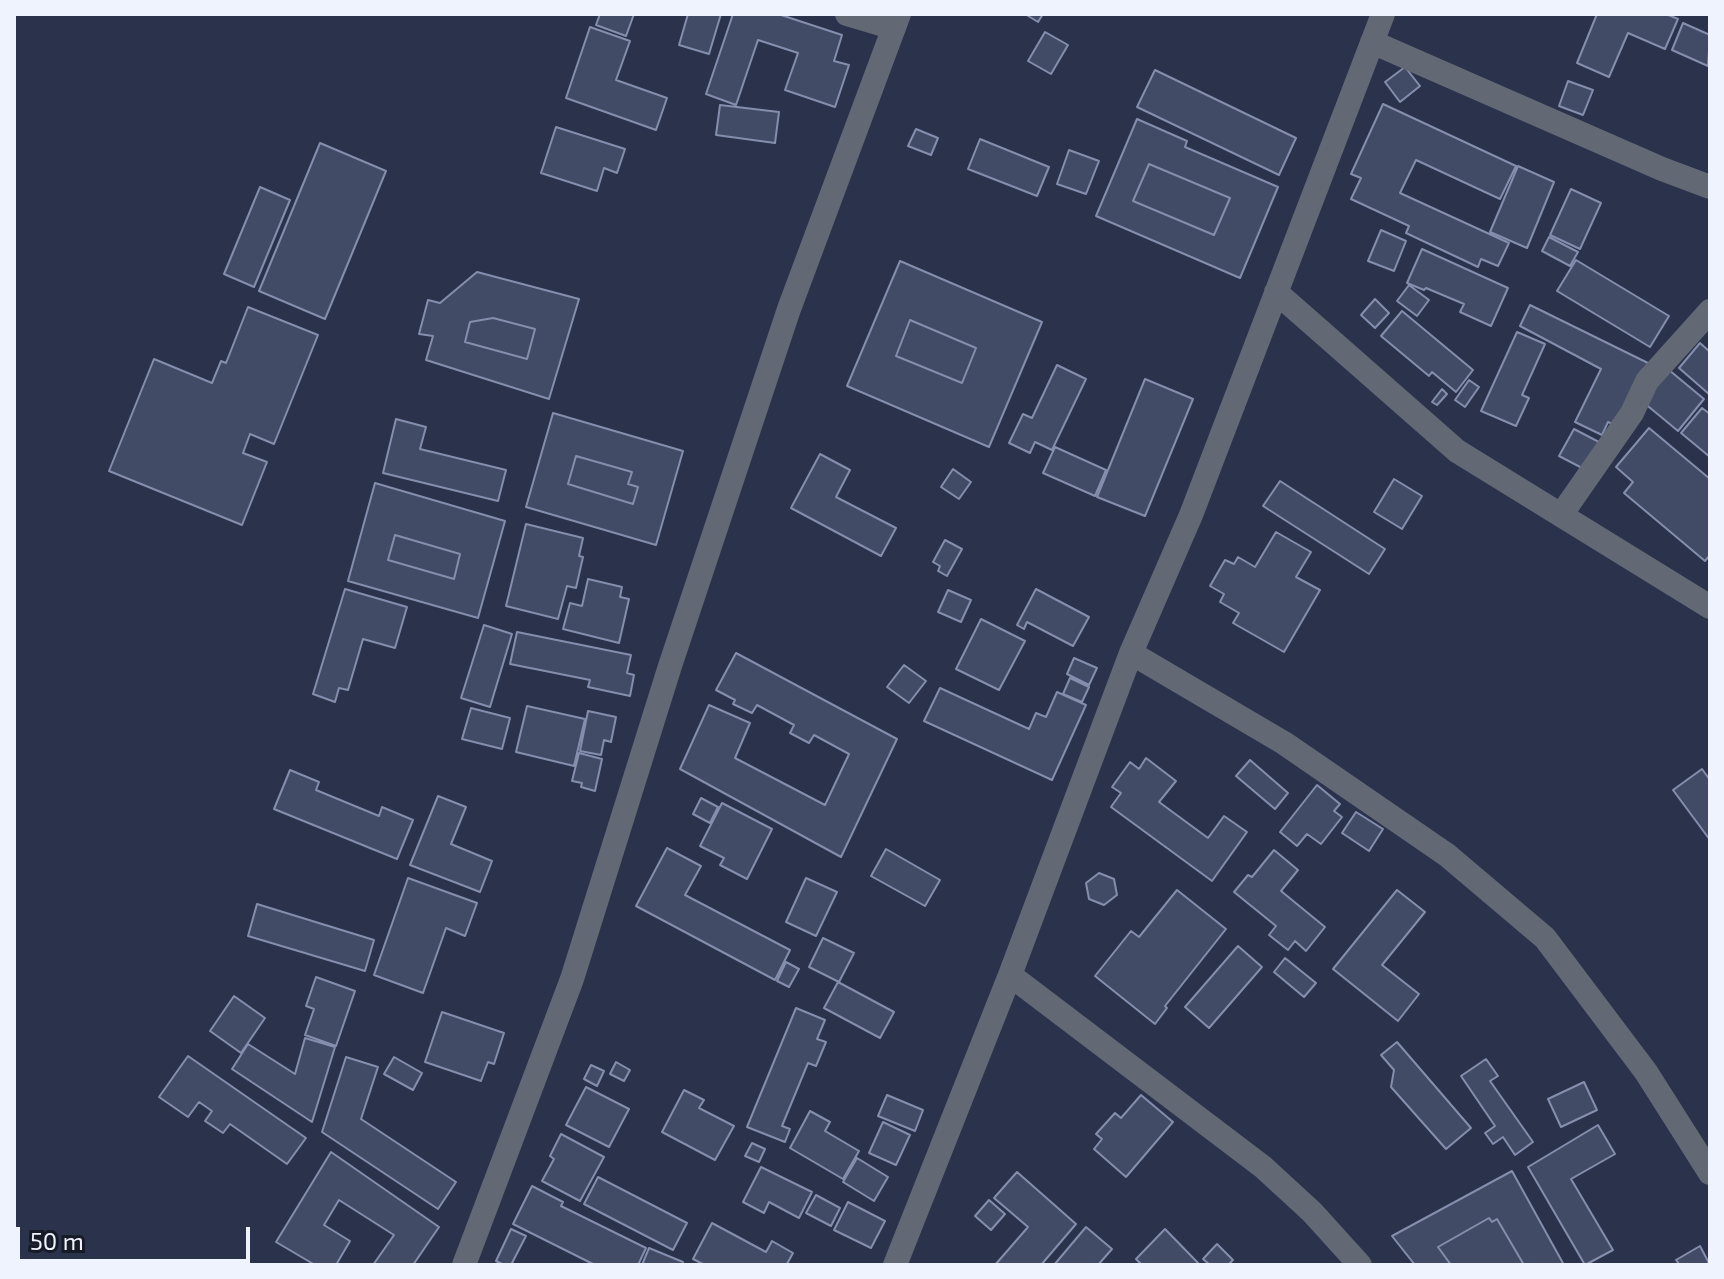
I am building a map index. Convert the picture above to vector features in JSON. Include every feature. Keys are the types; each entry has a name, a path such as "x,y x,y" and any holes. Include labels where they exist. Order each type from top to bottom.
{"street":[{"path":"464,1265 572,979 670,666 789,309 896,21 847,14"},
{"path":"895,1265 1010,975 1131,653 1191,515 1383,14"},
{"path":"1372,42 1710,187"},
{"path":"1276,292 1457,451 1710,607"},
{"path":"1561,515 1632,413 1647,381 1710,311"},
{"path":"1131,653 1284,743 1447,855 1545,938 1646,1072 1710,1173"},
{"path":"1010,975 1263,1167 1312,1212 1360,1265"}],"building":[{"path":"600,14 634,14 626,36 596,25"},
{"path":"688,14 721,14 709,54 679,45"},
{"path":"733,14 778,14 842,35 834,61 849,65 835,107 785,90 798,53 758,40 736,105 706,94"},
{"path":"1025,14 1043,14 1038,22"},
{"path":"1597,14 1666,14 1678,19 1665,49 1628,33 1609,77 1577,63"},
{"path":"1683,23 1710,35 1708,66 1672,50"},
{"path":"590,27 630,41 616,80 667,98 656,130 566,98"},
{"path":"1045,32 1068,45 1051,74 1028,61"},
{"path":"1405,67 1420,86 1400,102 1385,82"},
{"path":"1155,70 1296,138 1279,175 1137,107"},
{"path":"1568,81 1593,90 1583,115 1559,106"},
{"path":"1383,104 1516,166 1500,199 1416,160 1400,193 1509,243 1498,266 1481,259 1478,267 1406,233 1409,226 1351,199 1361,178 1351,174"},
{"path":"720,105 779,112 775,143 716,135"},
{"path":"1137,119 1187,141 1185,147 1278,187 1240,278 1096,216","holes":["1149,164 1230,198 1214,235 1133,201"]},
{"path":"556,127 625,149 617,173 604,168 597,191 541,173"},
{"path":"916,129 938,138 931,155 908,146"},
{"path":"980,139 1049,167 1037,196 968,169"},
{"path":"320,143 386,171 325,319 259,291"},
{"path":"1069,150 1099,161 1086,194 1057,184"},
{"path":"1149,164 1230,198 1214,235 1133,201"},
{"path":"1518,166 1554,182 1527,248 1490,232"},
{"path":"260,187 290,200 254,287 224,274"},
{"path":"1571,189 1601,203 1580,249 1550,235"},
{"path":"1381,230 1406,241 1394,271 1368,261"},
{"path":"1549,237 1578,252 1570,266 1542,251"},
{"path":"1422,249 1508,288 1491,326 1460,312 1464,304 1407,283"},
{"path":"1576,260 1669,316 1650,347 1557,291"},
{"path":"900,261 1042,322 989,447 847,386","holes":["910,320 976,348 962,383 896,356"]},
{"path":"477,272 579,299 549,399 426,360 433,336 419,334 428,300 440,303","holes":["493,318 535,329 527,359 465,342 470,322"]},
{"path":"1409,285 1429,300 1417,316 1397,301"},
{"path":"1375,299 1389,313 1375,328 1361,315"},
{"path":"1530,305 1650,364 1619,427 1608,422 1602,435 1575,422 1601,369 1520,326"},
{"path":"248,307 318,335 274,444 250,434 243,453 267,462 242,525 109,471 154,359 212,383 221,361 226,363"},
{"path":"1402,311 1473,370 1456,392 1432,372 1429,376 1381,336"},
{"path":"493,318 535,329 527,359 465,342 470,322"},
{"path":"910,320 976,348 962,383 896,356"},
{"path":"1517,332 1545,344 1522,395 1529,398 1516,426 1481,411"},
{"path":"1700,343 1710,352 1710,395 1679,368"},
{"path":"1057,365 1086,379 1052,450 1035,442 1030,453 1009,443 1023,414 1032,418"},
{"path":"1669,370 1704,399 1678,431 1643,402"},
{"path":"1145,379 1193,399 1145,516 1097,497"},
{"path":"1469,380 1479,387 1465,407 1455,400"},
{"path":"1442,389 1447,394 1437,405 1432,402"},
{"path":"1702,408 1710,414 1710,457 1681,433"},
{"path":"553,413 683,451 656,545 526,507","holes":["576,456 632,472 628,484 638,487 633,504 568,484"]},
{"path":"396,419 426,427 420,449 506,470 498,501 383,473"},
{"path":"1649,428 1710,479 1710,555 1705,561 1624,493 1633,482 1616,467"},
{"path":"1574,429 1599,442 1584,469 1559,456"},
{"path":"1055,447 1106,470 1095,496 1043,473"},
{"path":"820,454 850,470 836,497 896,528 881,556 791,508"},
{"path":"576,456 632,472 628,484 638,487 633,504 568,484"},
{"path":"953,469 971,482 959,499 941,487"},
{"path":"1394,479 1422,496 1402,529 1374,512"},
{"path":"1280,481 1385,549 1369,574 1263,506"},
{"path":"375,483 505,521 478,618 348,581","holes":["395,535 460,554 454,579 388,560"]},
{"path":"526,524 583,538 579,556 583,557 576,588 567,586 558,619 506,606"},
{"path":"1276,532 1311,552 1296,577 1320,590 1284,652 1233,623 1239,613 1220,602 1224,594 1210,586 1225,560 1234,564 1238,557 1255,567"},
{"path":"395,535 460,554 454,579 388,560"},
{"path":"945,540 962,549 947,576 938,571 940,566 933,562"},
{"path":"588,579 622,587 620,597 629,599 619,643 563,629 570,603 582,606"},
{"path":"345,589 407,607 395,648 363,639 348,690 339,688 335,702 313,694"},
{"path":"1036,589 1089,617 1073,646 1027,622 1024,629 1017,625"},
{"path":"948,590 971,600 961,622 938,612"},
{"path":"981,619 1025,641 999,690 956,669"},
{"path":"484,625 512,634 490,707 461,698"},
{"path":"517,632 631,655 627,673 634,675 630,696 588,687 590,680 510,664"},
{"path":"736,653 897,739 841,857 680,769 709,705 750,723 735,758 825,805 849,754 814,735 809,743 790,733 794,725 757,705 752,713 733,704 735,700 716,690"},
{"path":"1074,658 1097,668 1089,685 1067,674"},
{"path":"904,665 926,681 909,703 887,687"},
{"path":"1070,678 1089,687 1082,702 1063,694"},
{"path":"940,688 1029,729 1036,713 1046,717 1057,692 1086,705 1052,780 924,721"},
{"path":"527,706 585,719 574,766 516,752"},
{"path":"471,708 510,718 502,749 462,739"},
{"path":"588,711 616,717 611,742 604,740 601,755 580,751"},
{"path":"579,753 602,759 595,791 572,781"},
{"path":"1146,758 1176,781 1159,802 1208,838 1224,816 1247,832 1212,881 1111,807 1121,793 1112,787 1130,762 1139,769"},
{"path":"1250,760 1288,793 1275,809 1236,776"},
{"path":"1702,769 1710,780 1710,840 1673,790"},
{"path":"290,770 319,782 316,790 379,816 382,807 413,820 397,859 274,809"},
{"path":"1317,785 1340,804 1334,811 1342,817 1321,844 1307,834 1297,846 1280,832"},
{"path":"438,796 466,807 451,844 492,861 480,892 410,865"},
{"path":"701,798 718,807 710,823 693,814"},
{"path":"722,803 772,829 747,879 720,865 724,858 700,846"},
{"path":"1356,812 1383,829 1369,851 1342,833"},
{"path":"667,848 701,866 685,895 790,950 775,980 636,906"},
{"path":"886,849 940,880 925,906 871,876"},
{"path":"1274,850 1298,870 1281,891 1325,927 1306,951 1295,941 1288,950 1269,935 1276,926 1234,892 1248,875 1252,877"},
{"path":"1099,873 1114,879 1117,895 1104,905 1089,899 1086,883"},
{"path":"408,878 477,903 465,936 446,928 423,993 374,975"},
{"path":"806,878 837,892 816,936 786,922"},
{"path":"1177,890 1226,929 1165,1006 1167,1008 1155,1024 1095,976 1131,931 1139,937"},
{"path":"1397,890 1425,912 1382,965 1419,994 1398,1021 1333,969"},
{"path":"257,904 374,940 365,971 248,936"},
{"path":"823,938 854,953 839,982 809,967"},
{"path":"1238,946 1262,967 1209,1028 1185,1007"},
{"path":"1285,958 1316,983 1304,997 1274,972"},
{"path":"786,962 799,969 789,987 777,981"},
{"path":"316,977 355,991 336,1046 305,1035 314,1009 306,1006"},
{"path":"838,982 894,1012 880,1038 824,1008"},
{"path":"234,996 265,1018 241,1053 210,1031"},
{"path":"796,1008 825,1020 817,1039 826,1042 816,1066 808,1063 782,1126 790,1129 785,1142 747,1127"},
{"path":"442,1012 504,1033 494,1064 488,1062 481,1081 425,1062"},
{"path":"305,1038 335,1047 312,1122 232,1069 248,1044 295,1074"},
{"path":"1397,1042 1471,1128 1446,1149 1391,1087 1394,1070 1381,1055"},
{"path":"188,1056 306,1138 287,1164 230,1124 223,1133 205,1121 212,1111 199,1102 188,1117 159,1097"},
{"path":"346,1057 378,1067 361,1119 456,1182 438,1209 322,1132"},
{"path":"394,1057 422,1073 413,1090 384,1074"},
{"path":"1486,1059 1498,1076 1490,1081 1533,1142 1515,1155 1503,1137 1493,1144 1485,1133 1495,1126 1461,1076"},
{"path":"616,1062 630,1070 624,1081 610,1074"},
{"path":"591,1065 604,1071 597,1086 584,1079"},
{"path":"1584,1082 1597,1110 1561,1127 1548,1099"},
{"path":"586,1087 629,1109 609,1147 566,1125"},
{"path":"684,1090 704,1100 699,1108 734,1126 715,1160 662,1132"},
{"path":"887,1095 923,1110 915,1131 878,1116"},
{"path":"1141,1095 1173,1122 1126,1177 1094,1149 1102,1139 1096,1134 1115,1113 1121,1118"},
{"path":"810,1111 830,1122 825,1131 859,1151 843,1179 790,1148"},
{"path":"883,1122 910,1135 896,1165 869,1153"},
{"path":"1598,1125 1615,1154 1571,1179 1613,1250 1585,1265 1528,1167"},
{"path":"561,1134 604,1157 580,1201 542,1181 554,1159 550,1156"},
{"path":"752,1143 765,1149 759,1162 745,1156"},
{"path":"331,1152 439,1227 413,1265 373,1265 394,1235 339,1200 324,1225 350,1241 336,1265 315,1265 276,1242"},
{"path":"857,1158 888,1177 874,1201 843,1182"},
{"path":"761,1167 812,1192 799,1218 769,1202 764,1213 743,1202"},
{"path":"1512,1171 1564,1265 1524,1265 1497,1219 1492,1222 1489,1218 1438,1247 1451,1265 1415,1265 1392,1236"},
{"path":"1017,1172 1076,1224 1041,1265 995,1265 1028,1227 994,1198"},
{"path":"598,1177 687,1223 673,1250 584,1204"},
{"path":"532,1186 563,1202 561,1206 646,1248 638,1265 595,1265 513,1224"},
{"path":"816,1195 840,1208 831,1226 806,1213"},
{"path":"989,1200 1005,1214 991,1230 975,1216"},
{"path":"848,1202 885,1221 871,1248 834,1230"},
{"path":"1489,1218 1492,1222 1497,1219 1524,1265 1451,1265 1438,1247"},
{"path":"712,1223 766,1252 772,1241 793,1253 787,1264 790,1265 705,1265 693,1259"},
{"path":"1086,1227 1112,1249 1098,1265 1054,1265"},
{"path":"511,1229 526,1236 511,1265 504,1265 496,1261"},
{"path":"1165,1229 1200,1265 1142,1265 1136,1259"},
{"path":"1217,1244 1233,1260 1228,1265 1210,1265 1203,1259"},
{"path":"1700,1246 1710,1265 1680,1265 1676,1260"},
{"path":"649,1248 683,1262 682,1265 642,1265"}]}
